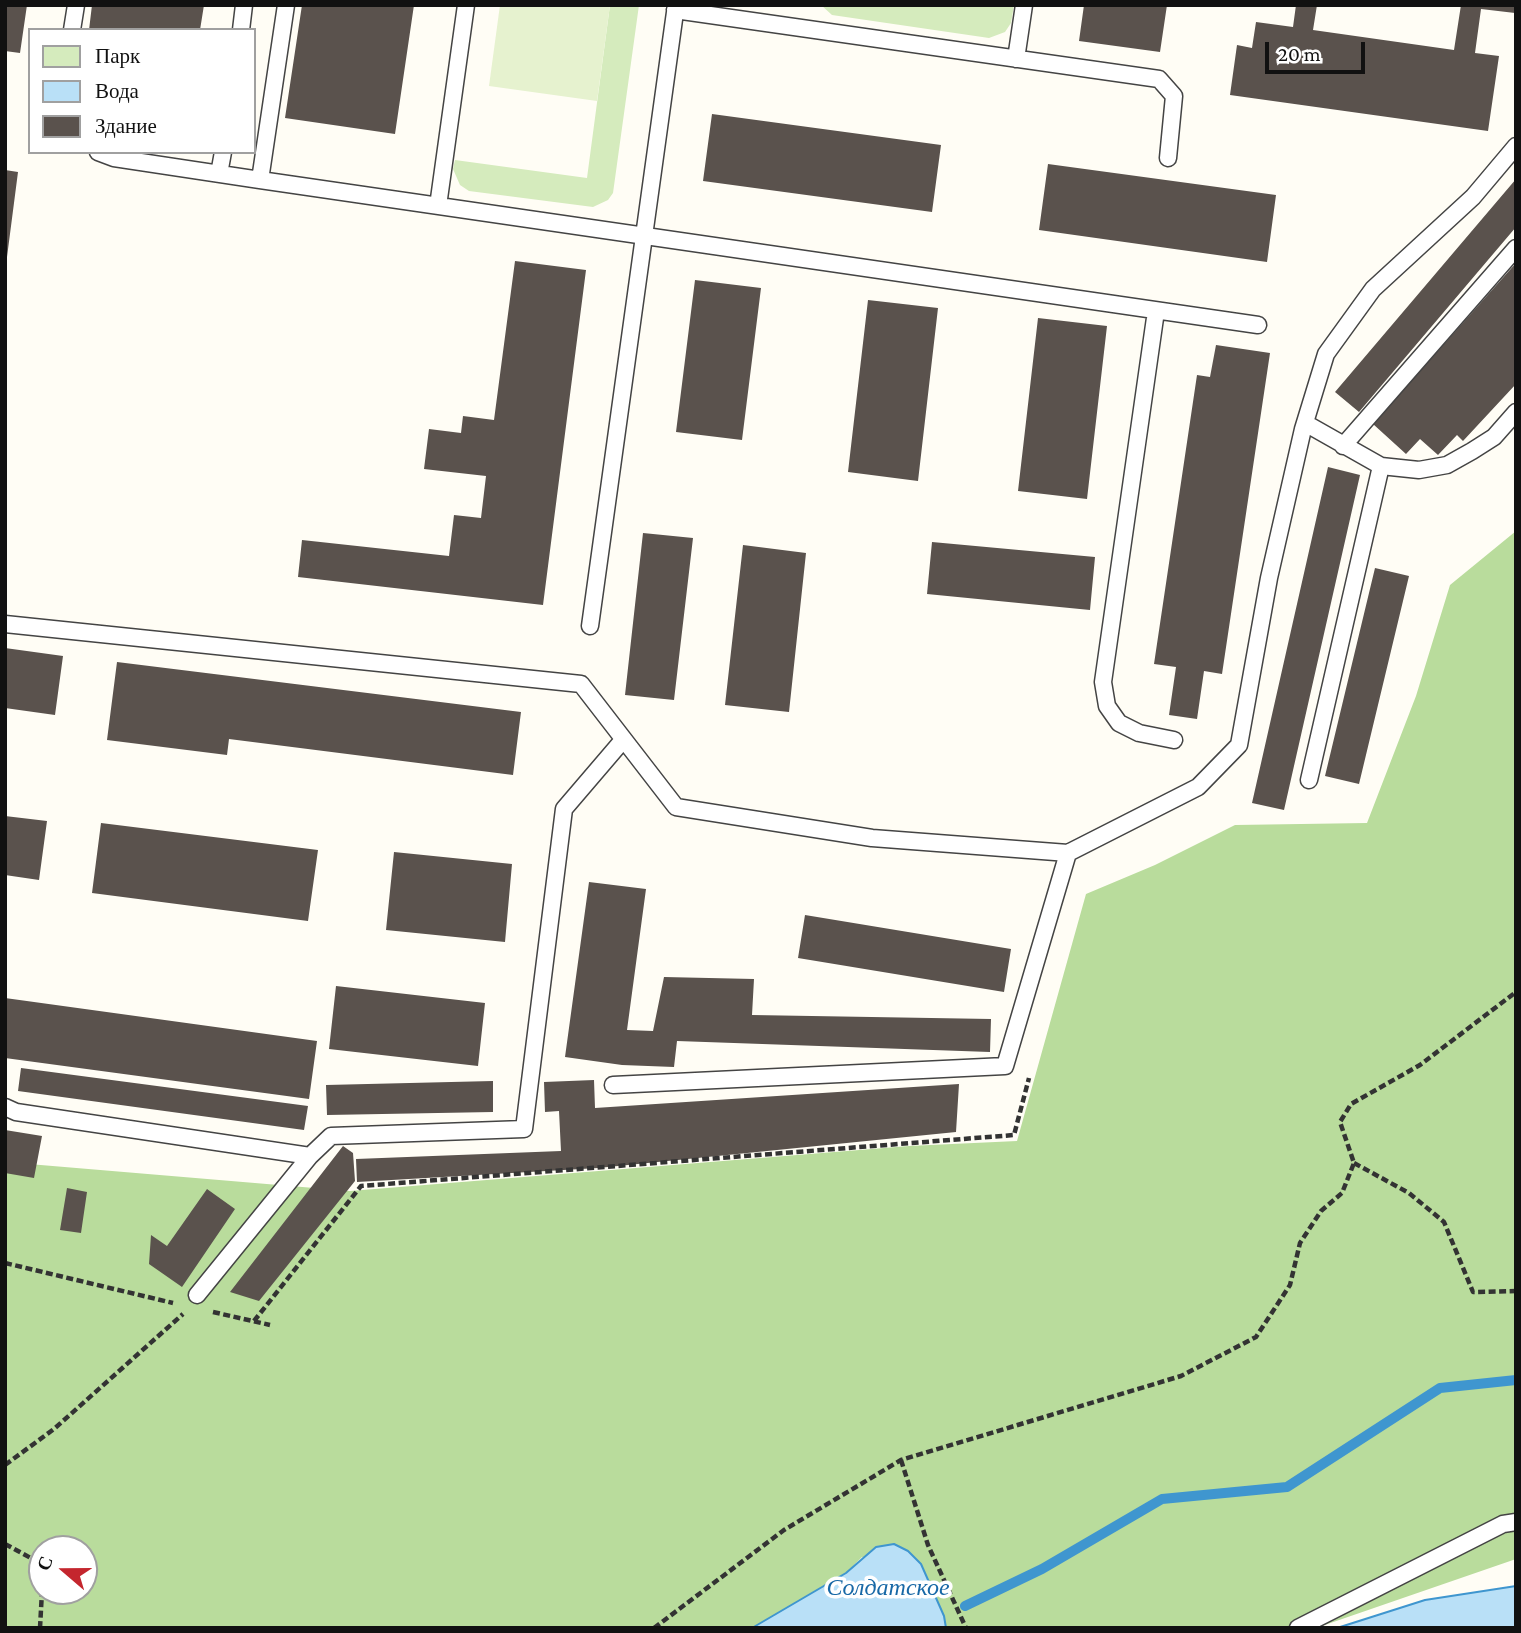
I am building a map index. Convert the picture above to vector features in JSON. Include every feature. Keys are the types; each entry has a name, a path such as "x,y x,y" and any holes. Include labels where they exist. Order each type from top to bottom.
{"lane":[{"path":"72,28 76,5"},
{"path":"241,28 244,5"},
{"path":"260,180 286,5"},
{"path":"438,206 466,5"},
{"path":"1016,59 1024,5"},
{"path":"590,626 676,7 1159,79 1174,96 1168,158"},
{"path":"5,624 581,684 676,807 872,838 1068,853 1198,787 1239,745 1269,578 1305,422 1326,354 1373,289 1473,197 1516,146"},
{"path":"103,154 114,158 644,237 1258,325"},
{"path":"219,173 223,154"},
{"path":"1343,446 1516,248"},
{"path":"1156,310 1103,682 1107,706 1119,723 1139,733 1174,740"},
{"path":"1305,422 1381,466 1419,470 1447,465 1494,437 1516,412"},
{"path":"1309,780 1381,466"},
{"path":"197,1304 310,1156 331,1136 524,1129 564,809 623,740"},
{"path":"613,1084 1004,1066 1068,853"},
{"path":"5,1107 16,1112 310,1156"},
{"path":"1298,1628 1503,1524 1516,1522"}],"path":[{"path":"654,1628 784,1530 901,1460 1181,1376 1256,1337 1290,1285 1300,1243 1321,1211 1342,1193 1354,1163 1340,1122 1351,1104 1420,1065 1516,992"},
{"path":"254,1321 361,1186 1014,1135 1029,1077 1006,1061"},
{"path":"1354,1163 1409,1194 1444,1222 1474,1292 1516,1291"},
{"path":"5,1263 178,1304"},
{"path":"5,1465 54,1429 197,1304 270,1325"},
{"path":"901,1460 928,1545 965,1628"},
{"path":"5,1544 28,1556"},
{"path":"40,1628 42,1605"}],"green space":[{"path":"500,5 610,5 597,101 489,86"},
{"path":"610,5 639,5 613,193 608,200 593,207 469,191 460,185 453,169 455,160 587,178"},
{"path":"821,5 1014,5 1011,23 1005,32 989,38 832,15"},
{"path":"1516,531 1516,1559 1316,1628 946,1628 944,1616 862,1557 846,1573 752,1628 5,1628 5,1162 350,1191 909,1146 1017,1141 1086,894 1155,865 1235,825 1367,823 1416,696 1450,585"}],"water":[{"name":"Солдатское","path":"894,1544 908,1551 921,1564 944,1616 946,1628 752,1628 846,1573 876,1547"},
{"path":"1516,1586 1516,1628 1337,1628 1425,1600"}],"building":[{"path":"5,5 27,5 20,53 5,51"},
{"path":"92,5 204,5 200,28 89,28"},
{"path":"302,5 414,5 395,134 285,118"},
{"path":"1084,5 1167,5 1160,52 1079,41"},
{"path":"1296,5 1317,5 1313,30 1454,50 1461,5 1516,5 1515,13 1481,9 1475,53 1499,56 1488,131 1230,95 1237,45 1252,48 1256,22 1293,27"},
{"path":"712,114 941,145 932,212 703,181"},
{"path":"1048,164 1276,195 1267,262 1039,230"},
{"path":"5,170 18,172 7,257 5,257"},
{"path":"1516,179 1516,227 1359,412 1335,392"},
{"path":"515,261 586,270 543,605 298,577 302,540 449,556 454,515 481,518 486,476 424,469 429,429 461,433 463,416 494,420"},
{"path":"1516,263 1516,384 1463,441 1457,435 1438,455 1420,439 1406,454 1373,424"},
{"path":"695,280 761,288 742,440 676,432"},
{"path":"868,300 938,308 918,481 848,472"},
{"path":"1038,318 1107,326 1087,499 1018,491"},
{"path":"1216,345 1270,353 1222,674 1204,671 1197,719 1169,715 1176,667 1154,664 1197,375 1210,377"},
{"path":"1328,467 1360,475 1284,810 1252,803"},
{"path":"643,533 693,538 674,700 625,695"},
{"path":"932,542 1095,557 1090,610 927,594"},
{"path":"743,545 806,553 789,712 725,705"},
{"path":"1375,568 1409,576 1359,784 1325,776"},
{"path":"5,648 63,656 55,715 5,708"},
{"path":"117,662 521,712 513,775 229,739 227,755 107,740"},
{"path":"5,816 47,821 39,880 5,875"},
{"path":"101,823 318,850 308,921 92,893"},
{"path":"394,852 512,864 505,942 386,930"},
{"path":"589,882 646,889 627,1030 653,1031 664,977 754,979 752,1015 991,1019 990,1052 677,1041 674,1067 622,1065 565,1057"},
{"path":"805,915 1011,949 1004,992 798,958"},
{"path":"336,986 485,1003 478,1066 329,1049"},
{"path":"5,998 317,1041 309,1099 5,1058"},
{"path":"21,1068 308,1106 304,1130 18,1091"},
{"path":"594,1080 595,1108 959,1084 956,1132 598,1168 357,1182 356,1159 561,1151 559,1111 545,1112 544,1082"},
{"path":"493,1081 493,1112 327,1115 326,1085"},
{"path":"5,1130 42,1136 34,1178 5,1173"},
{"path":"343,1146 353,1153 355,1181 259,1301 230,1292"},
{"path":"67,1188 87,1192 81,1233 60,1230"},
{"path":"207,1189 235,1209 182,1287 149,1264 151,1235 167,1246"}],"waterway":[{"path":"965,1606 1042,1569 1162,1499 1287,1487 1440,1388 1516,1380"}]}
